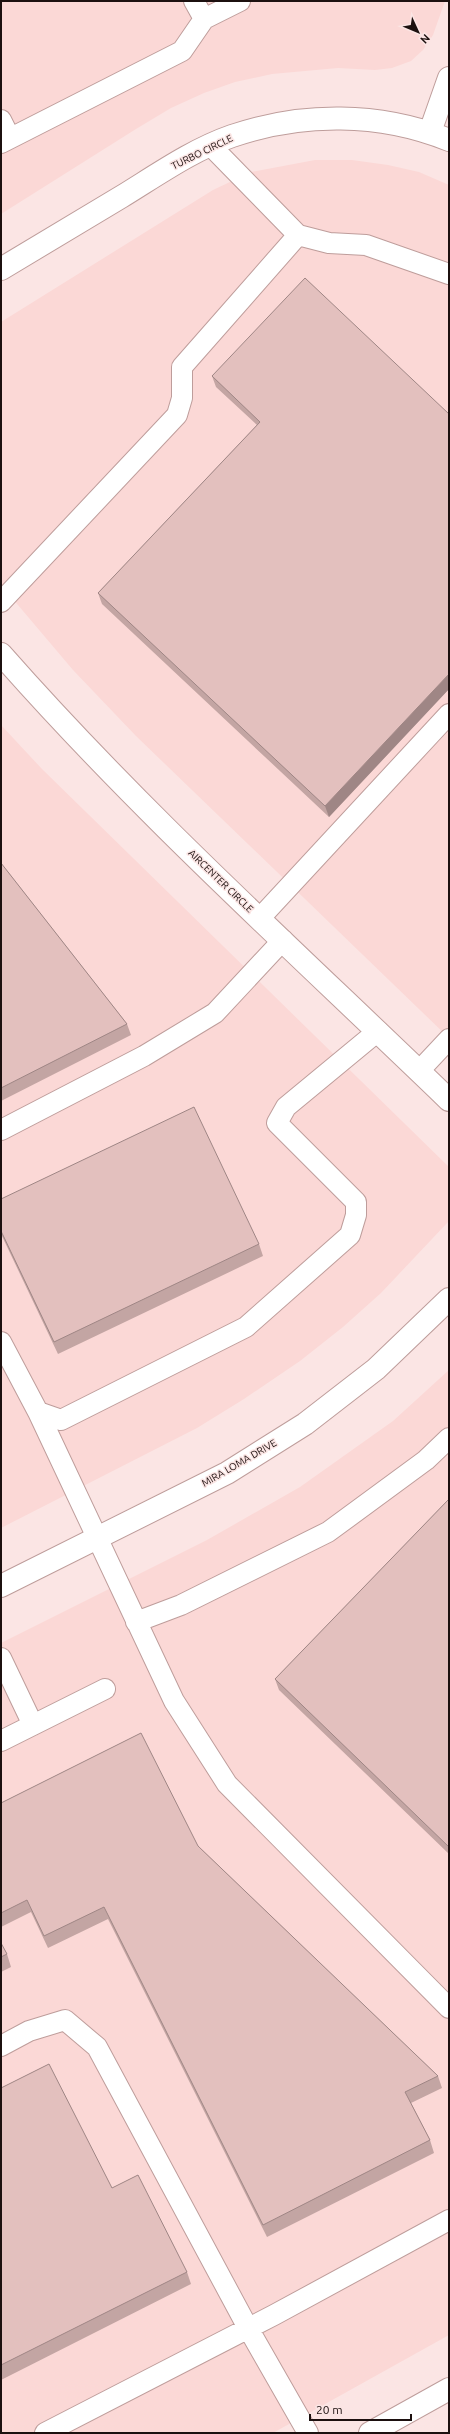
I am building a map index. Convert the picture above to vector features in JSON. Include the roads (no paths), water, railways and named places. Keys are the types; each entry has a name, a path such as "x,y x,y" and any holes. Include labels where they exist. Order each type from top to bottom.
{"street":[{"path":"439,136 449,78"},
{"name":"TURBO CIRCLE","path":"1,269 189,156 232,136 280,123 334,118 384,122 439,136"},
{"name":"AIRCENTER CIRCLE","path":"1,654 76,738 449,1100"},
{"name":"MIRA LOMA DRIVE","path":"1,1586 227,1472 305,1424 376,1369 449,1299"},
{"path":"370,2433 449,2389"}],"lane":[{"path":"194,1 204,19"},
{"path":"1,120 6,141 182,51 204,19 240,1"},
{"path":"211,146 298,235 329,243 366,245 449,274"},
{"path":"1,602 178,415 182,398 182,367 298,235"},
{"path":"260,918 449,714"},
{"path":"1,1130 144,1056 215,1013 283,940"},
{"path":"38,1412 62,1420 246,1327 350,1235 356,1215 356,1202 277,1123 286,1108 378,1032"},
{"path":"419,1071 449,1039"},
{"path":"1,1342 38,1412 174,1701 227,1784 449,2008"},
{"path":"136,1622 181,1605 328,1532 426,1460 449,1438"},
{"path":"1,1658 33,1725"},
{"path":"1,1741 105,1689"},
{"path":"1,2046 29,2031 65,2020 97,2047 248,2328 308,2433"},
{"path":"45,2433 248,2328 449,2220"}]}
